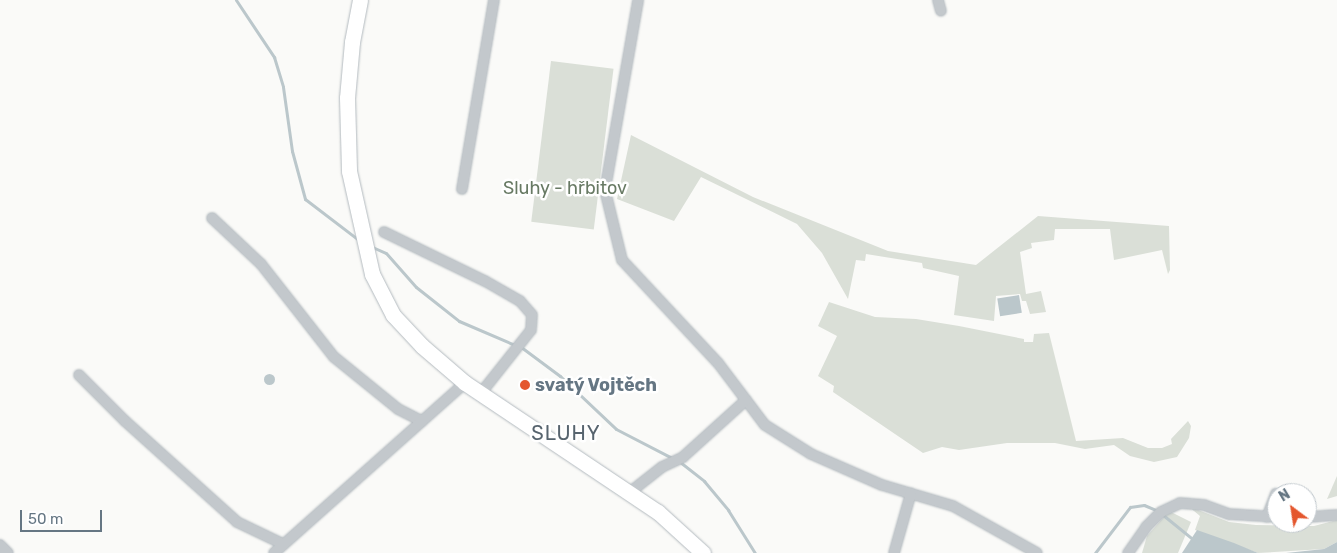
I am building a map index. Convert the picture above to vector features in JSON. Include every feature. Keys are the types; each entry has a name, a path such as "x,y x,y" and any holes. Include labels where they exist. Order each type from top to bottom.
{"street":[{"path":"360,0 352,42 348,98 349,171 372,274 393,315 422,346 465,383 658,512 703,553"},
{"path":"462,189 494,0"},
{"path":"638,0 605,190 622,260 718,363 765,425 811,454 911,494 952,506 1037,553"},
{"path":"938,0 941,11"},
{"path":"212,218 261,264 334,357 398,408 422,421"},
{"path":"384,232 485,281 520,301 532,315 530,330 481,393"},
{"path":"79,375 124,421 237,522 283,544"},
{"path":"274,553 465,383"},
{"path":"629,493 662,467 683,457 746,400"},
{"path":"894,553 911,494"},
{"path":"1128,553 1146,527 1161,512 1180,503 1204,505 1228,514 1267,517"},
{"path":"1317,517 1337,516"},
{"path":"0,545 8,553"}],"green space":[{"name":"Sluhy - hřbitov","path":"551,61 614,69 594,229 531,222"},
{"path":"631,135 753,197 888,251 976,265 1038,216 1169,226 1170,270 1168,274 1162,250 1114,260 1110,229 1055,229 1054,240 1031,243 1032,248 1020,252 1026,294 1041,291 1046,312 1030,314 1026,301 1022,301 1020,294 996,296 994,321 954,315 959,276 923,268 922,263 866,254 865,261 856,260 848,299 822,253 797,224 701,177 674,221 617,199"},
{"path":"829,302 875,317 916,319 959,326 1024,339 1024,342 1033,342 1034,334 1049,333 1076,441 1123,438 1148,448 1162,448 1172,444 1171,439 1188,421 1191,426 1189,438 1177,457 1154,462 1130,456 1114,445 1085,449 1055,443 1007,443 959,450 942,447 923,453 833,392 834,386 818,376 837,336 818,326"},
{"path":"1337,476 1337,496 1327,499"},
{"path":"1188,506 1229,522 1267,525 1267,533 1317,533 1317,525 1337,520 1337,542 1324,549 1258,553 1195,530 1200,516"},
{"path":"1169,511 1191,522 1178,553 1142,553 1147,536"}],"shaded area":[{"path":"1019,295 1022,313 1000,316 997,298"},
{"path":"267,374 271,374 274,379 273,383 267,384 264,381 264,377"},
{"path":"1197,530 1234,543 1258,553 1182,553"},
{"path":"1337,542 1337,553 1286,553 1324,549"}],"waterway":[{"path":"236,0 274,57 283,87 292,151 305,199 360,241"},
{"path":"370,246 386,253 416,287 459,321 515,345"},
{"path":"521,347 560,376 616,429 674,459"},
{"path":"680,462 704,481 728,510 755,553"},
{"path":"1095,553 1130,507 1144,505 1158,511"},
{"path":"1163,515 1195,541"}],"place":[{"name":"svatý Vojtěch","path":"525,385"}],"district":[{"name":"SLUHY","path":"566,433"}]}
